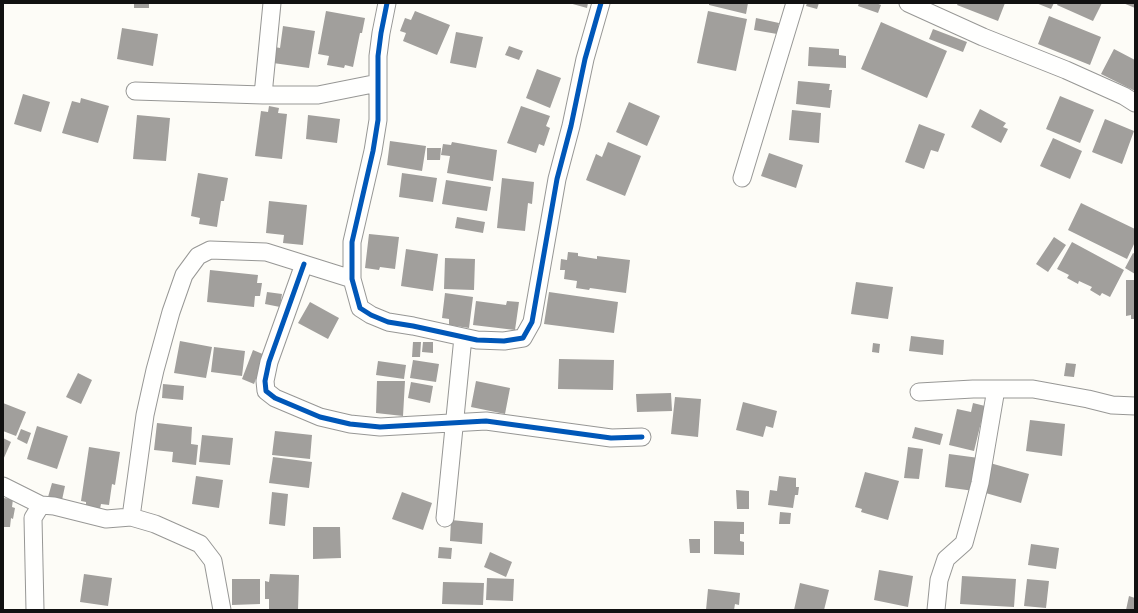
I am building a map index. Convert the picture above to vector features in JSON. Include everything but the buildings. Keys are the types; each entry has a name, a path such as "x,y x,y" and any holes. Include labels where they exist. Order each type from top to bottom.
{"street":[{"path":"263,95 272,3"},
{"path":"387,3 378,56 378,120 373,151 352,242 352,279 360,308 388,322 477,340 504,341 522,338 532,322 558,179 585,59 601,3"},
{"path":"742,178 795,3"},
{"path":"908,3 983,37 1066,70 1135,102"},
{"path":"135,92 318,95 378,83"},
{"path":"131,517 145,415 154,377 171,312 184,275 198,256 210,250 266,252 352,279"},
{"path":"304,264 270,362 265,381 266,391 274,398 320,417 350,424 380,427 486,421 611,438 642,437"},
{"path":"445,518 463,337"},
{"path":"919,392 973,388 1033,389 1112,405 1135,406"},
{"path":"936,610 939,580 946,559 964,543 972,514 980,483 996,389"},
{"path":"3,486 41,505 54,506 106,519 131,517 155,524 200,544 213,561 222,610"},
{"path":"35,610 33,518 41,505"}],"cycle path":[{"path":"387,3 378,56 378,120 373,151 352,242 352,279 360,308 371,315 388,322 477,340 504,341 523,338 532,322 557,179 571,126 585,59 601,3"},
{"path":"304,264 269,362 265,381 266,391 275,398 320,417 350,424 380,427 486,421 611,438 642,437"}]}
